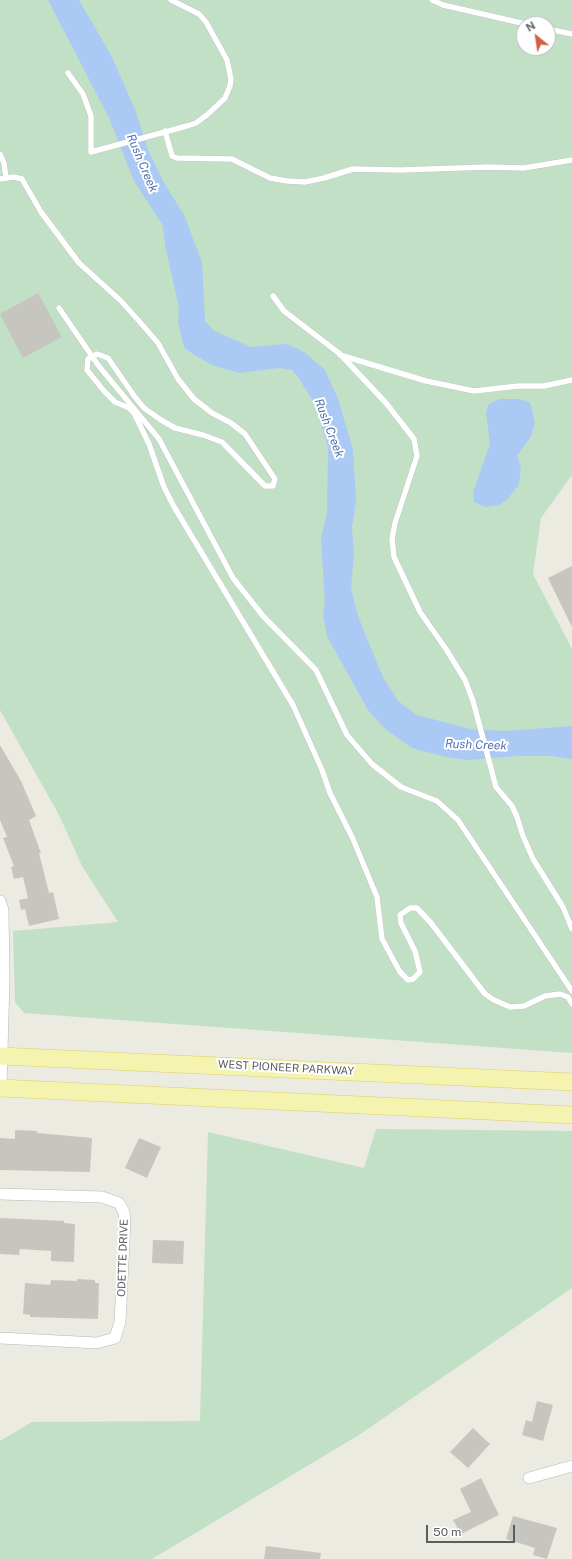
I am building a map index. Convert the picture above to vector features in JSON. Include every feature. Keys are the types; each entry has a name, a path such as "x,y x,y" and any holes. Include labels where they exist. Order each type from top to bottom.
{"main road":[{"name":"WEST PIONEER PARKWAY","path":"1,1056 572,1082"},
{"path":"1,1088 572,1114"}],"street":[{"path":"0,901 3,910 4,979 1,1088"},
{"name":"ODETTE DRIVE","path":"0,1194 102,1197 119,1203 124,1212 125,1221 120,1322 115,1338 97,1343 0,1338"},
{"path":"528,1478 572,1466"}],"lane":[{"path":"68,73 83,94 91,116 91,152 196,123 225,98 230,79 227,60 206,22 199,14 171,0"},
{"path":"432,0 443,6 516,22"},
{"path":"556,31 572,34"},
{"path":"165,131 172,156 177,158 232,159 270,178 287,181 305,182 324,178 352,169 401,170 487,167 524,168 572,160"},
{"path":"0,154 4,163 6,178"},
{"path":"0,179 14,176 22,179 41,212 79,263 120,300 139,320 158,344 178,379 194,399 212,413 232,423 245,434 275,479 274,484 270,487 265,486 222,442 203,435 175,428 144,408 134,397 108,358 97,354 92,356 87,362 87,370 108,396 134,413 149,444 164,488 173,505 293,705 322,770 330,793 353,839 377,897 382,939 405,978 410,980 417,975 420,972 420,966 415,951 401,923 400,915 410,908 417,908 431,923 485,994 494,1000 510,1007 524,1006 545,996 560,994 568,997 572,1004"},
{"path":"273,296 284,311 340,354 386,403 414,439 417,456 395,523 392,539 394,557 420,612 446,648 465,680 478,720 494,783 512,806 533,859 563,907 572,929"},
{"path":"59,308 92,356 159,439 233,578 263,616 316,670 347,735 372,764 401,786 437,801 458,820 572,991"},
{"path":"340,354 426,381 474,391 518,386 544,386 572,380"}],"green space":[{"path":"0,0 572,0 572,475 541,518 533,574 572,649 572,1053 24,1013 15,1002 13,931 118,922 82,866 59,815 0,710"},
{"path":"376,1129 572,1131 572,1288 359,1435 152,1559 0,1559 0,1441 32,1422 200,1421 208,1132 364,1168"}],"water":[{"name":"Rush Creek","path":"48,0 79,0 112,57 136,112 148,150 163,181 184,215 202,262 205,321 214,331 251,347 287,344 304,352 325,370 338,399 353,450 356,501 352,527 354,555 351,588 358,616 370,646 383,677 398,701 417,715 470,729 505,731 572,726 572,759 551,756 518,756 468,760 446,757 412,748 385,729 368,710 327,636 323,614 325,603 321,538 327,513 328,447 316,406 292,370 279,368 239,373 212,365 184,347 178,322 179,308 165,245 163,226 134,181 109,118"},
{"path":"499,399 519,399 530,402 535,422 531,436 517,456 521,468 519,484 508,499 499,505 485,507 474,502 473,492 490,444 486,413 488,405"}],"building":[{"path":"38,293 62,337 23,358 0,314"},
{"path":"572,566 572,627 548,578"},
{"path":"0,745 21,781 36,816 29,820 41,853 39,853 49,893 53,892 59,919 29,926 25,909 21,910 19,900 28,898 23,877 14,879 11,867 14,866 3,838 7,837 0,820"},
{"path":"15,1130 37,1131 37,1133 92,1138 90,1172 0,1170 0,1138 15,1139"},
{"path":"139,1138 161,1147 147,1178 125,1168"},
{"path":"0,1218 64,1221 64,1223 75,1224 74,1262 51,1261 51,1251 20,1249 19,1255 0,1254"},
{"path":"153,1240 184,1241 183,1264 152,1263"},
{"path":"77,1279 95,1280 95,1283 99,1283 98,1319 30,1317 30,1315 23,1314 25,1283 50,1285 51,1280 77,1281"},
{"path":"537,1401 553,1405 543,1441 522,1435 526,1420 532,1422"},
{"path":"473,1428 490,1444 468,1468 450,1452"},
{"path":"481,1478 499,1515 461,1534 453,1520 471,1512 460,1489"},
{"path":"513,1516 557,1528 547,1559 533,1555 535,1548 506,1539"},
{"path":"266,1546 321,1553 320,1559 264,1559"}]}
